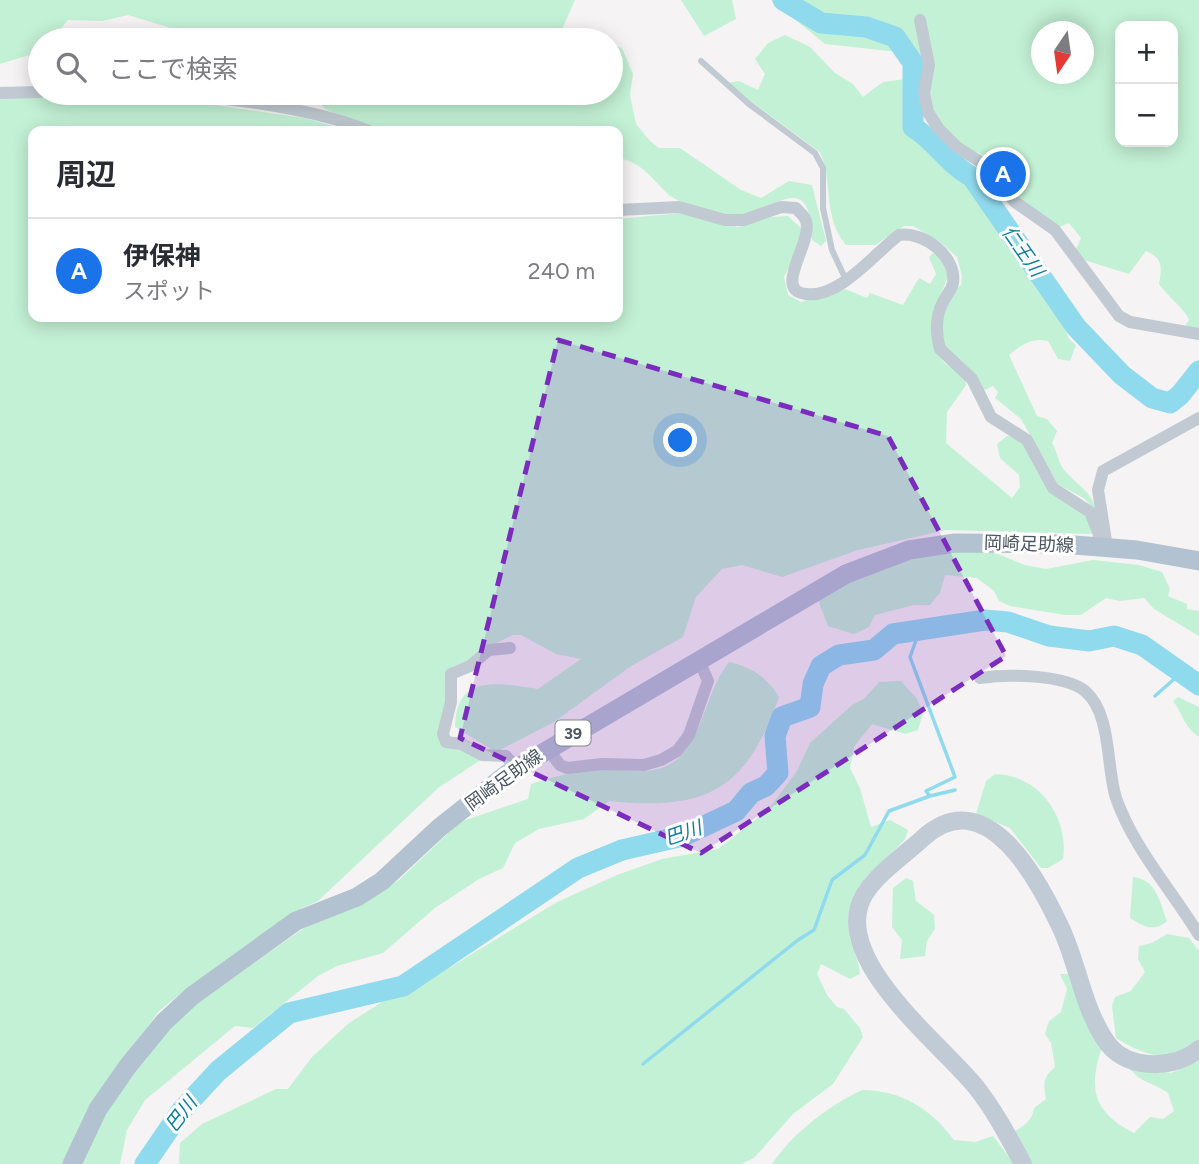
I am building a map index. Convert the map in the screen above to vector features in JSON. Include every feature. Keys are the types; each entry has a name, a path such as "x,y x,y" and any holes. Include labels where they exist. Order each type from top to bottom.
{"main road":[{"name":"岡崎足助線","path":"72,1164 98,1109 128,1066 164,1022 192,996 296,921 357,897 382,881 439,828 516,768 846,574 909,550 955,543 1003,542 1138,550 1199,561"}],"street":[{"path":"920,20 929,65 924,93 928,111 938,128 957,147 982,163 1015,202 1055,230 1119,316 1130,322 1199,334"},
{"path":"0,93 28,92"},
{"path":"250,105 319,115 353,126"},
{"path":"623,210 679,207 725,220 744,220 781,207 796,208 806,219 807,235 803,251 791,273 792,285 798,293 808,295 846,280 899,235 917,235 938,248 953,271 953,284 937,320 940,349 972,379 991,417 1027,440 1053,488 1090,512 1099,534 1101,548"},
{"path":"1101,548 1107,537 1098,490 1103,471 1199,418"},
{"path":"510,648 489,650 470,666 452,674 451,702 443,734 446,742 461,744 475,753 506,755 516,768"},
{"path":"547,748 560,765 567,768 603,764 644,765 677,751 688,735 708,681 699,660"},
{"path":"981,678 1013,675 1035,677 1073,685 1087,694 1101,722 1117,799 1133,836 1199,934"},
{"path":"1023,1164 976,1088 902,1010 863,949 858,934 857,921 863,896 938,826 963,819 976,821 995,830 1004,840 1037,884 1061,927 1092,1011 1109,1045 1125,1057 1159,1065 1175,1063 1199,1048"}],"lane":[{"path":"701,61 749,104 815,153 822,168 823,208 832,250 846,280"}],"highlighted area":[{"path":"558,340 888,436 1006,656 701,853 460,738"}],"green space":[{"path":"0,0 575,0 563,28 170,28 128,15 102,21 68,20 61,28 28,28 28,55 0,64"},
{"path":"681,0 732,0 736,19 704,36"},
{"path":"771,0 1199,0 1199,330 1185,326 1189,320 1187,316 1159,284 1161,268 1156,257 1146,251 1129,274 1084,260 1076,249 1081,238 1069,223 1057,228 1005,186 984,156 952,139 937,121 930,100 932,63 898,52 825,44"},
{"path":"785,35 810,47 835,73 853,84 863,97 883,82 906,79 905,104 912,129 977,189 982,205 1023,255 1060,315 1069,339 1076,345 1070,361 1058,359 1048,341 1042,340 1027,343 1009,355 1037,416 1047,419 1057,431 1052,443 1060,463 1069,476 1087,492 1095,505 1096,513 1085,499 1058,484 1021,419 995,398 998,392 993,386 979,393 969,369 943,344 942,328 946,304 961,285 962,276 957,257 940,242 913,226 904,226 875,245 846,245 834,223 827,176 820,152 726,83 739,81 758,90 765,74 755,59 768,43"},
{"path":"623,50 633,74 630,94 636,124 650,141 659,148 680,148 741,190 761,198 789,181 812,185 826,241 821,246 812,240 809,216 803,203 795,198 741,215 725,215 673,198 640,167 623,159 623,126 367,126 321,105 623,105"},
{"path":"28,96 28,105 215,105 304,118 333,126 28,126 28,322 623,322 623,219 680,213 738,227 760,218 788,216 803,230 802,241 784,277 788,295 801,302 845,289 867,298 870,293 903,305 919,278 930,284 936,274 929,257 933,253 941,257 948,276 934,319 936,351 950,367 965,376 966,385 947,412 946,443 1012,498 1020,487 1019,475 1000,458 997,444 1007,436 1022,439 1043,477 1087,511 1094,534 946,530 858,550 782,577 742,565 722,569 696,597 683,637 631,666 554,722 496,752 455,727 457,710 463,697 471,690 494,684 538,689 581,659 556,654 521,635 513,635 484,649 475,659 453,666 440,732 482,759 438,788 318,901 302,908 288,922 181,993 158,1012 90,1115 66,1164 0,1164 0,97"},
{"path":"981,547 1025,565 1046,569 1093,560 1139,565 1162,572 1170,589 1168,596 1187,604 1187,609 1199,611 1199,636 1154,609 1144,598 1120,601 1106,598 1081,615 1065,615 1010,606 999,601 994,591 977,578 945,575 940,593 930,605 914,605 875,615 869,627 854,634 828,626 818,600 879,564"},
{"path":"729,662 758,674 779,697 752,754 736,774 718,788 697,797 672,802 609,801 584,819 539,829 515,843 503,868 479,879 435,908 383,953 337,966 318,976 253,1028 235,1026 145,1100 127,1130 120,1164 80,1164 102,1117 151,1043 195,1004 310,924 371,897 399,880 460,822 528,799 531,784 586,771 653,770 675,761 684,752 697,730 716,684"},
{"path":"901,681 917,699 923,713 918,730 905,734 872,724 854,747 850,768 860,788 871,827 890,820 908,830 905,839 857,889 852,901 849,932 860,974 850,979 821,964 817,974 827,995 837,1007 844,1009 860,1028 863,1037 833,1084 793,1114 754,1158 741,1164 179,1164 180,1143 202,1124 276,1089 288,1089 312,1057 349,1023 390,997 423,984 557,902 617,875 662,859 718,849 768,810 797,771 810,743 852,705 864,699 879,682"},
{"path":"1178,697 1199,707 1199,737 1187,725 1173,701"},
{"path":"995,774 1011,776 1025,782 1048,801 1061,828 1063,859 1048,868 1041,868 1010,828 976,814 986,781"},
{"path":"1133,877 1147,882 1156,893 1167,921 1162,925 1148,927 1130,918"},
{"path":"906,878 913,881 916,901 934,915 935,929 927,941 925,956 900,959 902,940 892,927 893,888"},
{"path":"1167,934 1189,938 1199,951 1199,1040 1179,1053 1158,1056 1116,1038 1112,1006 1115,997 1131,991 1145,972 1138,959 1139,946 1152,943"},
{"path":"1060,974 1072,974 1102,1047 1095,1075 1097,1098 1102,1108 1120,1125 1134,1133 1150,1117 1163,1119 1174,1111 1168,1093 1142,1079 1127,1066 1171,1073 1199,1061 1199,1164 1030,1164 1012,1133 1026,1123 1034,1108 1046,1099 1045,1081 1055,1067 1051,1043 1045,1034 1049,1021 1061,1012 1067,989"},
{"path":"862,1090 890,1093 914,1103 935,1119 954,1140 975,1142 993,1136 1014,1164 772,1164 812,1121"}],"waterway":[{"name":"仁王川","path":"783,0 821,23 866,27 895,37 913,63 913,127 972,177 1076,327 1122,375 1152,398 1170,403 1199,371"},
{"name":"巴川","path":"145,1164 182,1110 218,1071 289,1013 403,986 578,868 622,850 683,836 736,811 751,793 766,786 778,773 775,736 782,717 810,707 813,684 821,666 839,655 874,650 893,634 985,620 1008,622 1049,636 1089,641 1114,636 1142,645 1199,685"},
{"path":"643,1064 814,930 832,880 865,855 889,811 930,796 926,791 955,777 910,657 919,632"},
{"path":"1155,696 1181,673"},
{"path":"930,796 955,790"}],"place":[{"name":"伊保神","path":"1003,174"}]}
